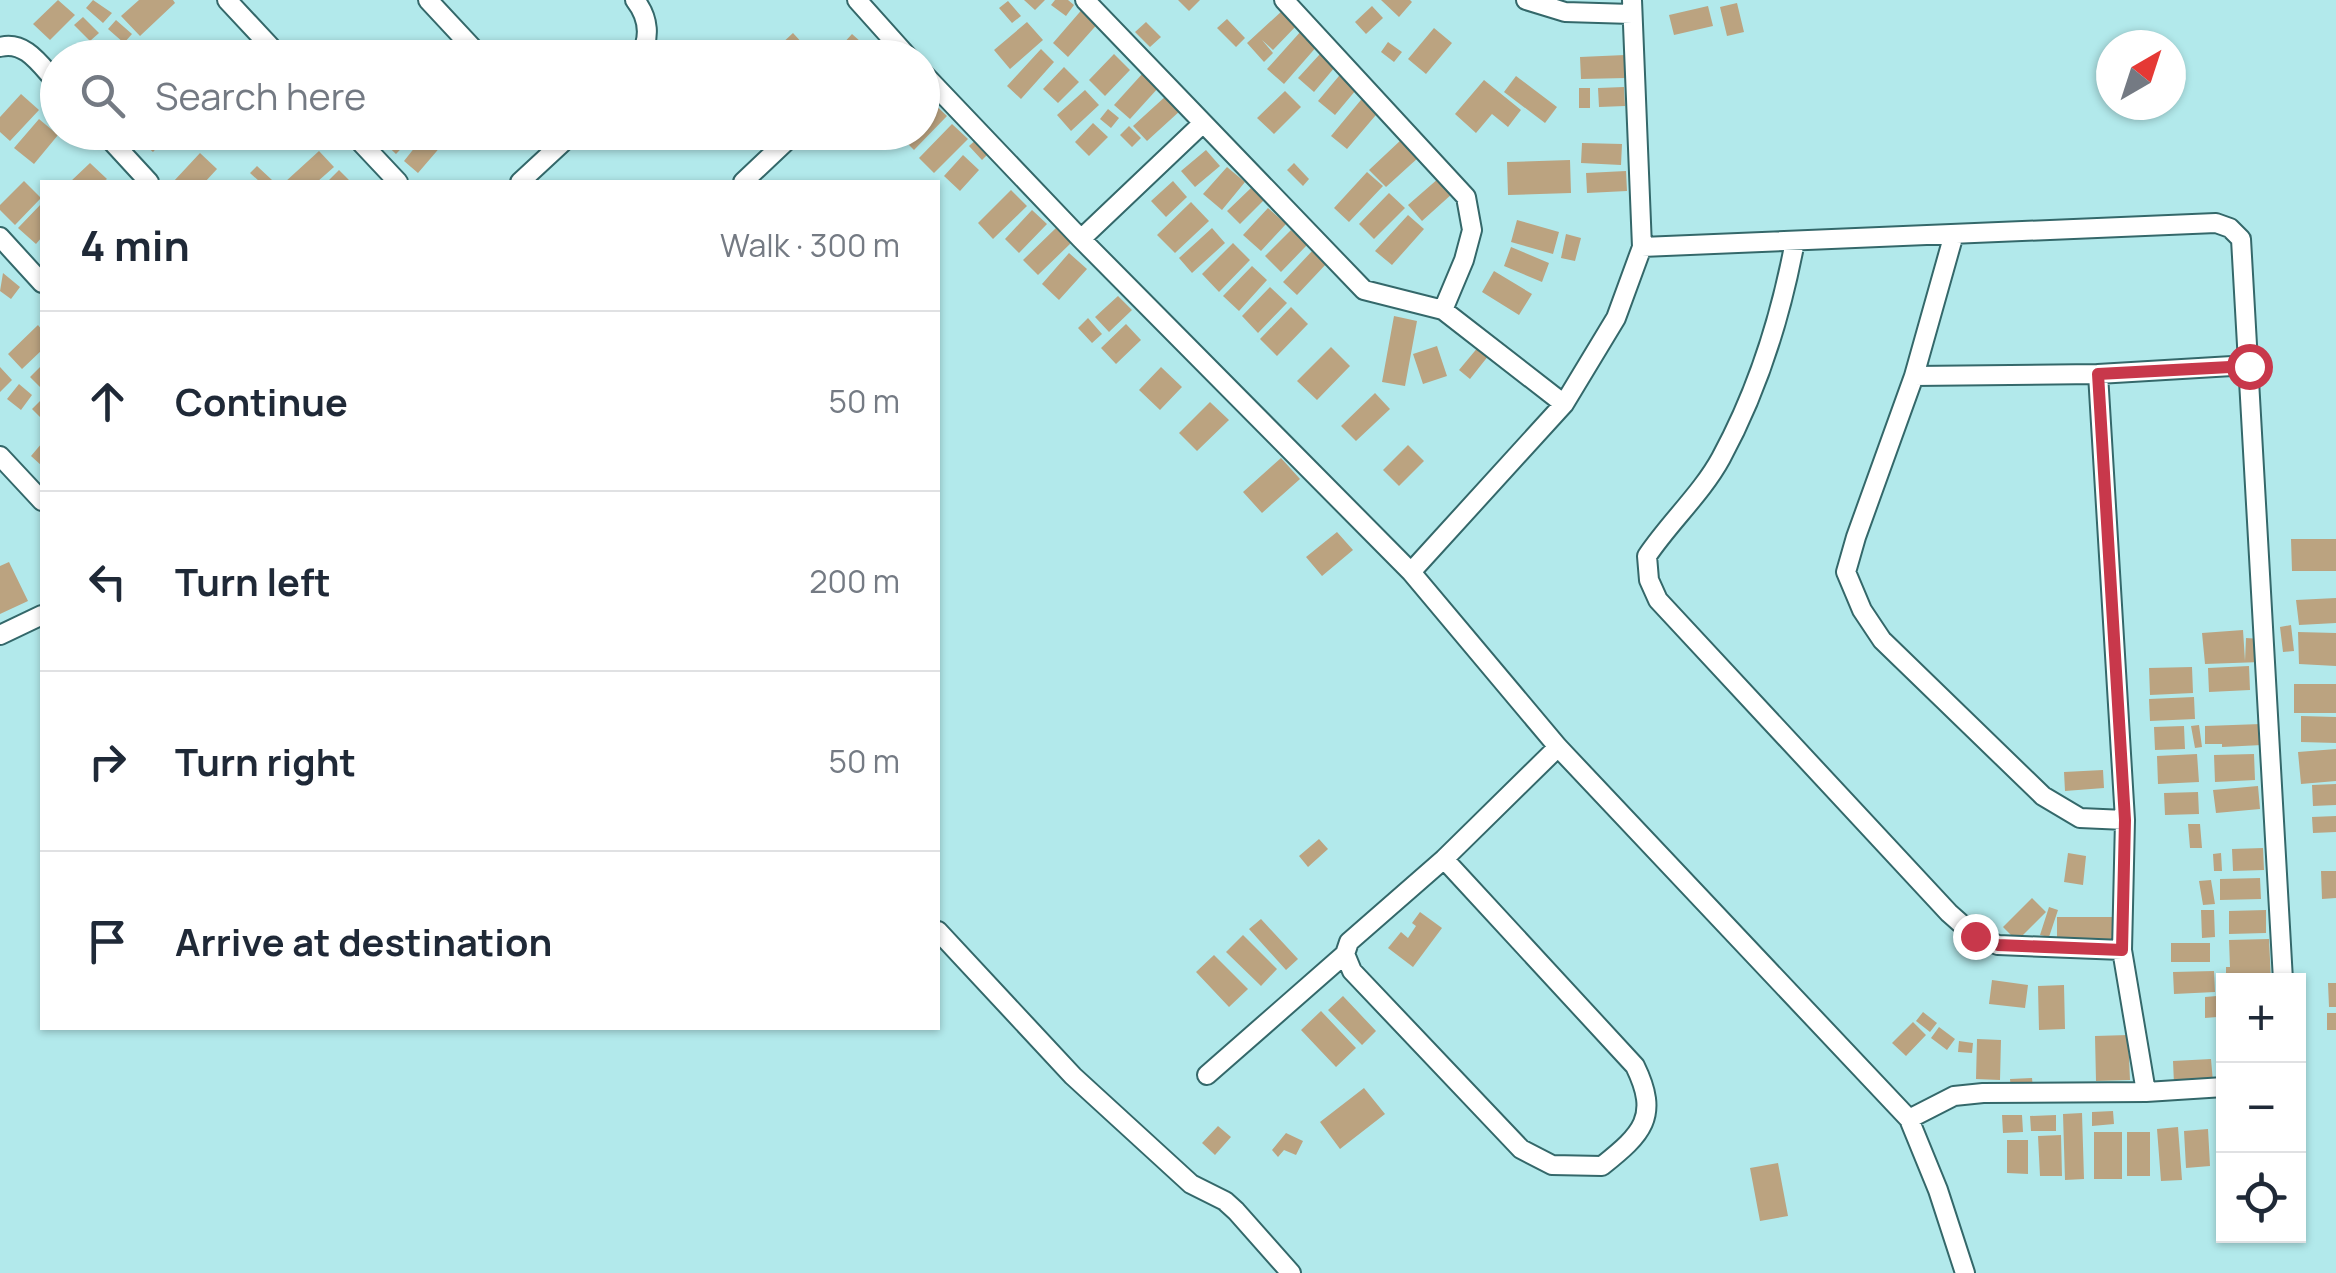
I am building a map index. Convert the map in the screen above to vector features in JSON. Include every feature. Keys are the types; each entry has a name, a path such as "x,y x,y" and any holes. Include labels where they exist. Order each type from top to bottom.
{"street":[{"path":"227,0 264,40"},
{"path":"428,0 465,40"},
{"path":"635,0 647,23 647,40"},
{"path":"857,0 892,40"},
{"path":"1085,0 1364,290 1443,310 1564,404"},
{"path":"1284,0 1466,197 1472,230 1443,310"},
{"path":"1411,572 1564,404 1616,318 1642,247 1632,7 1566,12 1526,0"},
{"path":"0,47 10,44 26,49 40,64"},
{"path":"940,91 1411,572 1558,747 1909,1119 1965,1273"},
{"path":"1082,239 1202,124"},
{"path":"120,150 148,180"},
{"path":"368,150 396,180"},
{"path":"522,180 550,150"},
{"path":"745,180 777,150"},
{"path":"1642,247 2216,222 2241,239 2283,973"},
{"path":"1954,234 1914,376 1846,572 1862,610 1882,640 2042,796 2080,818 2125,820"},
{"path":"0,238 40,282"},
{"path":"1795,241 1782,308 1763,363 1720,460 1647,556 1649,580 1658,600 1949,913 1975,936 1998,945 2122,950"},
{"path":"1914,376 2098,374 2249,366"},
{"path":"2098,374 2125,820 2122,950 2146,1092"},
{"path":"0,456 40,499"},
{"path":"0,635 40,616"},
{"path":"1206,1075 1345,954 1349,942 1444,859 1558,747"},
{"path":"1345,954 1352,970 1521,1149 1552,1165 1602,1166 1635,1140 1645,1118 1648,1093 1635,1066 1444,859"},
{"path":"940,932 1072,1076 1180,1175 1236,1212 1291,1273"},
{"path":"1909,1119 1954,1096 1982,1093 2216,1088"}],"building":[{"path":"58,0 75,15 50,40 33,24"},
{"path":"93,0 112,13 103,23 86,8"},
{"path":"139,0 175,3 140,36 121,16"},
{"path":"1024,0 1045,0 1035,10"},
{"path":"1055,0 1068,0 1074,5 1066,16 1051,5"},
{"path":"1178,0 1200,0 1189,11"},
{"path":"1381,0 1410,0 1412,2 1399,17"},
{"path":"1008,1 1021,16 1012,23 999,8"},
{"path":"1737,3 1744,32 1727,36 1720,7"},
{"path":"1085,6 1101,20 1068,57 1053,43"},
{"path":"1372,6 1383,18 1366,34 1355,22"},
{"path":"1708,6 1713,26 1674,35 1669,15"},
{"path":"1283,10 1298,24 1273,50 1262,40 1273,53 1264,62 1247,43"},
{"path":"83,17 99,33 89,40 74,25"},
{"path":"1227,19 1245,38 1236,47 1217,28"},
{"path":"116,20 132,34 121,40 108,29"},
{"path":"1027,22 1043,40 1010,69 994,50"},
{"path":"1146,22 1161,37 1150,47 1135,32"},
{"path":"1434,28 1452,43 1426,74 1408,59"},
{"path":"1302,30 1318,45 1284,84 1267,69"},
{"path":"1388,42 1402,52 1394,62 1381,52"},
{"path":"1041,49 1054,62 1021,99 1007,86"},
{"path":"1114,54 1130,70 1105,96 1089,80"},
{"path":"1320,54 1335,67 1314,92 1298,78"},
{"path":"1625,55 1626,78 1581,79 1580,57"},
{"path":"1064,67 1079,82 1058,103 1043,89"},
{"path":"1344,70 1361,84 1335,115 1318,101"},
{"path":"1143,73 1159,87 1130,119 1114,105"},
{"path":"1516,76 1557,107 1545,123 1504,92"},
{"path":"1484,80 1521,110 1508,127 1492,114 1476,133 1455,114"},
{"path":"1624,87 1625,106 1599,107 1598,88"},
{"path":"1579,88 1590,88 1590,108 1579,108"},
{"path":"1085,90 1099,105 1071,131 1057,115"},
{"path":"1285,91 1301,107 1274,134 1257,118"},
{"path":"21,94 39,110 10,141 0,132 0,117"},
{"path":"1167,95 1181,110 1147,141 1133,126"},
{"path":"1365,95 1381,109 1347,149 1331,136"},
{"path":"1108,109 1119,118 1111,128 1100,119"},
{"path":"40,120 40,150 46,150 34,164 14,148"},
{"path":"1093,123 1108,137 1089,156 1075,142"},
{"path":"952,124 968,139 934,173 919,158 927,150 940,150 940,136"},
{"path":"1129,126 1141,138 1132,147 1120,135"},
{"path":"978,138 991,151 982,160 969,146"},
{"path":"1402,139 1419,157 1386,187 1369,170"},
{"path":"1582,143 1622,144 1621,165 1581,163"},
{"path":"413,150 438,150 418,173 404,161"},
{"path":"1206,150 1220,166 1195,187 1181,171"},
{"path":"319,151 334,167 319,180 287,180"},
{"path":"200,153 217,169 207,180 175,180"},
{"path":"963,155 979,170 960,191 944,176"},
{"path":"1570,160 1571,193 1508,195 1507,162"},
{"path":"90,163 107,179 106,180 72,180"},
{"path":"1294,163 1309,179 1303,186 1287,170"},
{"path":"257,166 272,180 258,180 250,173"},
{"path":"1227,167 1245,182 1222,210 1203,194"},
{"path":"339,170 349,180 329,180"},
{"path":"1626,171 1627,191 1587,193 1586,173"},
{"path":"1367,172 1383,186 1349,222 1334,208"},
{"path":"1439,178 1453,193 1422,221 1408,205"},
{"path":"24,181 40,197 15,225 0,205"},
{"path":"1173,181 1187,197 1166,217 1151,201"},
{"path":"1251,188 1264,200 1240,224 1227,211"},
{"path":"1011,190 1027,206 993,239 978,223"},
{"path":"1389,193 1405,208 1374,239 1359,224"},
{"path":"1191,202 1209,221 1175,253 1157,235"},
{"path":"40,205 40,239 36,244 18,228"},
{"path":"1268,208 1286,224 1261,251 1243,235"},
{"path":"1032,210 1047,224 1019,253 1005,239"},
{"path":"1408,215 1424,229 1392,265 1375,251"},
{"path":"1517,220 1559,232 1553,254 1511,242"},
{"path":"1057,227 1072,242 1038,275 1023,260"},
{"path":"1212,228 1225,243 1192,273 1179,258"},
{"path":"1291,230 1307,245 1281,272 1265,256"},
{"path":"1566,234 1581,238 1575,261 1561,258"},
{"path":"1233,243 1250,260 1219,292 1202,274"},
{"path":"1511,247 1549,263 1542,282 1504,266"},
{"path":"1313,250 1327,263 1297,295 1283,282"},
{"path":"1069,253 1087,269 1059,300 1042,284"},
{"path":"1252,266 1267,280 1239,311 1223,296"},
{"path":"1494,271 1532,294 1519,315 1482,292"},
{"path":"3,273 20,287 11,299 0,291"},
{"path":"1270,287 1287,303 1258,333 1242,316"},
{"path":"1118,296 1132,310 1109,332 1095,317"},
{"path":"1291,307 1308,324 1277,356 1260,339"},
{"path":"1394,316 1417,321 1405,386 1382,382"},
{"path":"1088,318 1102,334 1092,343 1078,328"},
{"path":"1126,324 1141,340 1116,364 1101,348"},
{"path":"38,325 40,352 22,369 8,354"},
{"path":"1437,346 1447,376 1423,384 1413,354"},
{"path":"1479,346 1489,355 1470,379 1459,370"},
{"path":"1331,347 1350,366 1317,400 1297,381"},
{"path":"0,367 12,380 0,392"},
{"path":"40,367 40,387 30,377"},
{"path":"1161,367 1182,387 1160,410 1139,390"},
{"path":"19,384 32,395 21,410 7,399"},
{"path":"1375,393 1390,409 1356,441 1341,426"},
{"path":"40,401 40,417 32,409"},
{"path":"1210,402 1229,420 1197,451 1179,433"},
{"path":"40,445 40,464 31,456"},
{"path":"1408,445 1424,461 1399,486 1383,470"},
{"path":"1281,458 1300,479 1262,513 1243,492"},
{"path":"1337,532 1353,550 1322,576 1306,557"},
{"path":"2291,539 2336,539 2336,571 2292,571"},
{"path":"9,562 28,601 0,614 0,566"},
{"path":"2336,598 2336,623 2299,625 2296,600"},
{"path":"2291,625 2294,651 2283,652 2280,627"},
{"path":"2243,630 2245,661 2246,638 2262,639 2261,662 2205,664 2202,633"},
{"path":"2298,632 2336,633 2336,666 2299,664"},
{"path":"2249,666 2250,690 2209,692 2208,668"},
{"path":"2192,667 2193,693 2150,695 2149,668"},
{"path":"2294,684 2336,684 2336,713 2294,713"},
{"path":"2194,697 2195,719 2150,721 2149,699"},
{"path":"2301,716 2336,717 2336,743 2301,742"},
{"path":"2261,724 2262,745 2205,744 2205,726"},
{"path":"2199,725 2202,747 2195,748 2191,726"},
{"path":"2184,726 2185,749 2155,750 2154,727"},
{"path":"2336,749 2336,781 2301,784 2298,752"},
{"path":"2197,754 2199,782 2158,784 2157,756"},
{"path":"2254,754 2255,780 2215,782 2214,755"},
{"path":"2103,770 2104,788 2065,791 2064,772"},
{"path":"2336,784 2336,805 2313,806 2312,785"},
{"path":"2258,786 2260,809 2216,813 2213,790"},
{"path":"2198,792 2199,814 2165,815 2164,793"},
{"path":"2336,816 2336,832 2313,833 2312,817"},
{"path":"2188,824 2200,824 2202,848 2190,848"},
{"path":"1319,839 1328,849 1308,867 1299,856"},
{"path":"2263,848 2264,870 2233,871 2232,849"},
{"path":"2068,853 2086,856 2083,885 2064,882"},
{"path":"2221,853 2222,871 2214,871 2213,854"},
{"path":"2321,871 2336,871 2336,898 2322,899"},
{"path":"2260,878 2261,899 2220,900 2220,879"},
{"path":"2211,880 2215,904 2203,905 2199,881"},
{"path":"2032,898 2046,912 2017,941 2003,927"},
{"path":"2049,907 2058,910 2049,937 2040,935"},
{"path":"2201,910 2214,910 2215,937 2202,938"},
{"path":"2266,910 2266,933 2229,934 2229,911"},
{"path":"1420,912 1442,928 1413,967 1388,948 1401,932 1408,938"},
{"path":"2057,917 2118,917 2118,942 2057,942"},
{"path":"1261,919 1298,959 1286,970 1249,929"},
{"path":"1243,935 1277,969 1261,986 1226,952"},
{"path":"2269,939 2271,973 2226,973 2226,967 2230,967 2229,940"},
{"path":"2171,943 2210,943 2210,962 2171,962"},
{"path":"1214,955 1248,989 1229,1007 1196,972"},
{"path":"2214,971 2215,992 2174,994 2173,972"},
{"path":"1992,980 2028,985 2025,1008 1989,1004"},
{"path":"2328,983 2336,983 2336,1007 2329,1007"},
{"path":"2064,985 2065,1029 2039,1030 2038,986"},
{"path":"1343,996 1376,1031 1362,1045 1328,1010"},
{"path":"2216,996 2216,1017 2205,1018 2205,997"},
{"path":"1321,1011 1356,1048 1336,1067 1301,1030"},
{"path":"1923,1012 1937,1023 1930,1032 1916,1021"},
{"path":"2327,1013 2336,1013 2336,1030 2327,1030"},
{"path":"1913,1022 1926,1035 1906,1056 1892,1043"},
{"path":"1939,1027 1955,1039 1947,1050 1931,1038"},
{"path":"2128,1035 2130,1080 2096,1081 2095,1036"},
{"path":"1977,1039 2001,1040 2000,1080 1976,1079"},
{"path":"1959,1041 1973,1043 1972,1053 1958,1052"},
{"path":"2211,1059 2213,1082 2174,1084 2173,1061"},
{"path":"2032,1078 2033,1088 2011,1090 2010,1079"},
{"path":"1364,1088 1385,1114 1340,1149 1320,1122"},
{"path":"2113,1111 2114,1124 2092,1126 2092,1112"},
{"path":"2082,1113 2084,1179 2065,1180 2063,1114"},
{"path":"2002,1115 2022,1115 2023,1132 2003,1133"},
{"path":"2056,1115 2056,1131 2031,1131 2030,1116"},
{"path":"1218,1126 1231,1137 1215,1155 1202,1143"},
{"path":"2178,1127 2182,1180 2161,1181 2157,1129"},
{"path":"2208,1129 2210,1166 2186,1168 2184,1131"},
{"path":"2094,1132 2122,1132 2122,1179 2094,1179"},
{"path":"2127,1132 2150,1132 2150,1176 2127,1176"},
{"path":"1286,1133 1303,1141 1296,1155 1284,1150 1278,1157 1272,1150"},
{"path":"2061,1135 2062,1176 2040,1176 2038,1136"},
{"path":"2007,1140 2028,1140 2028,1174 2007,1173"},
{"path":"1778,1163 1788,1216 1760,1221 1750,1168"}],"route":[{"path":"1975,936 1998,945 2122,950 2125,820 2098,374 2249,366"}]}
